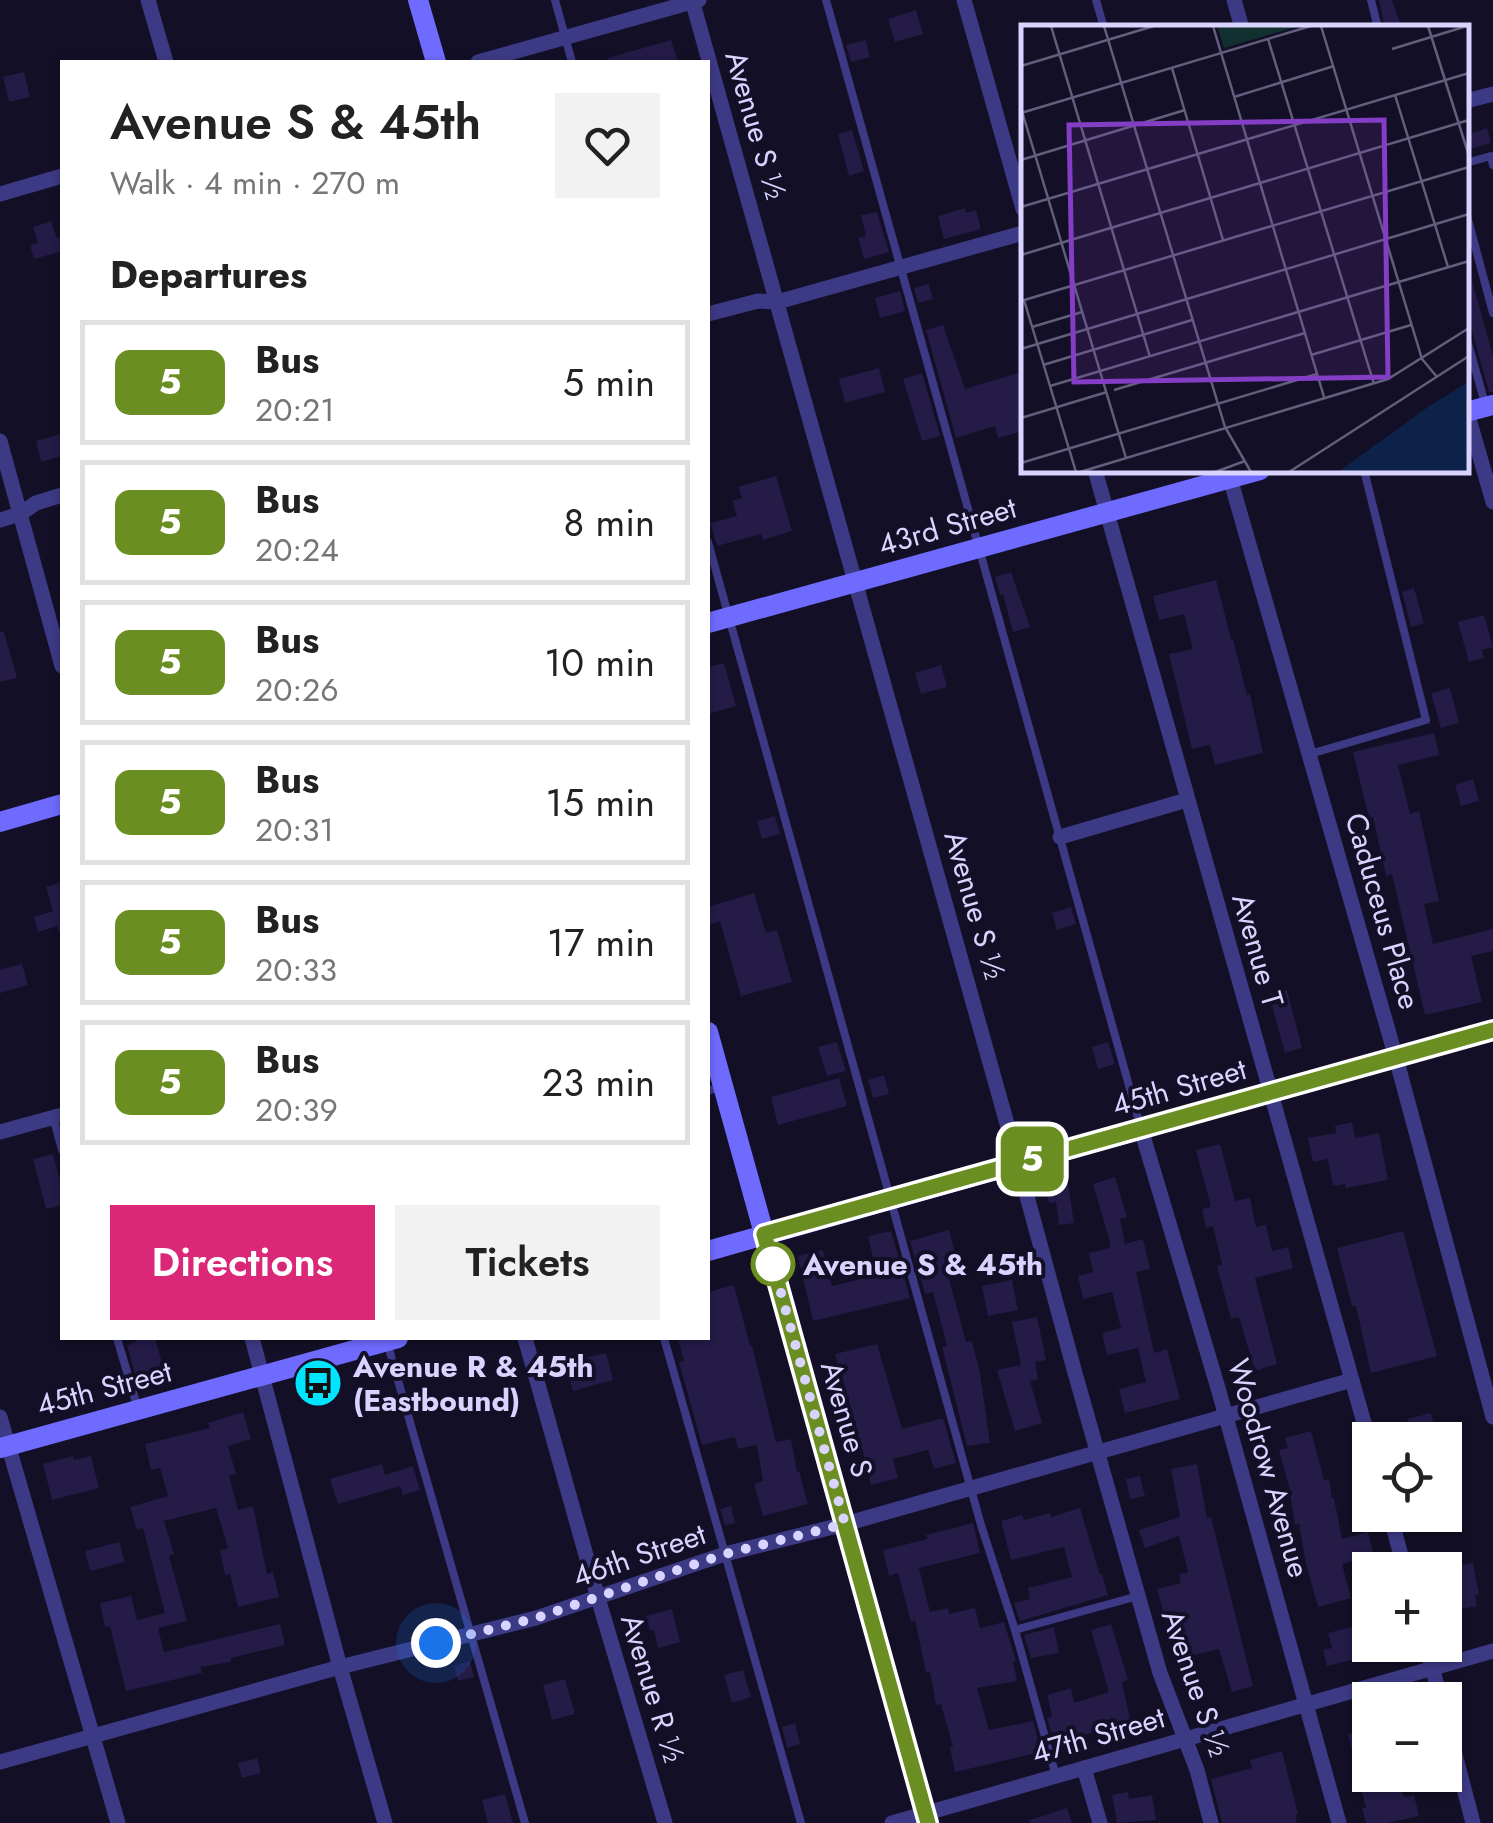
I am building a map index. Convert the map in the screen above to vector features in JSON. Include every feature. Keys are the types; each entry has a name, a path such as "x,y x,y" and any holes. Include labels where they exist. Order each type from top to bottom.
{"main road":[{"path":"418,0 435,60"},
{"name":"43rd Street","path":"718,620 1230,474"},
{"path":"0,822 60,805"},
{"name":"45th Street","path":"710,1249 1493,1030"},
{"name":"Avenue S","path":"710,1048 715,1089 764,1234 927,1818"},
{"name":"45th Street","path":"4,1447 383,1340"}],"street":[{"path":"148,0 165,60"},
{"path":"964,0 1021,202"},
{"path":"1234,0 1241,25"},
{"path":"485,60 695,1"},
{"name":"Avenue S ½","path":"695,1 1138,1596 1211,1823"},
{"path":"1468,100 1493,94"},
{"path":"0,194 60,179"},
{"path":"710,313 758,301 777,302 1021,234"},
{"path":"1478,409 1493,502"},
{"path":"0,441 60,659"},
{"name":"Avenue T","path":"1096,472 1364,1422"},
{"name":"Caduceus Place","path":"1230,474 1396,1058 1493,1417"},
{"path":"0,520 60,496"},
{"path":"1060,837 1187,800"},
{"path":"0,1132 58,1116"},
{"name":"Woodrow Avenue","path":"1141,1129 1339,1823"},
{"path":"253,1340 385,1823"},
{"name":"Avenue R ½","path":"525,1340 665,1823"},
{"name":"46th Street","path":"0,1762 340,1667 536,1618 725,1554 845,1524 1352,1380"},
{"path":"0,1416 4,1447 118,1823"},
{"name":"47th Street","path":"892,1823 927,1818 1056,1776 1493,1651"},
{"path":"1430,1662 1436,1682"},
{"path":"1084,1768 1100,1823"},
{"path":"1462,1781 1473,1823"}],"lane":[{"path":"554,0 572,60"},
{"path":"826,0 1141,1129"},
{"path":"1096,0 1103,25"},
{"path":"1371,0 1377,25"},
{"path":"1468,162 1490,156 1493,164"},
{"path":"1468,219 1493,313"},
{"path":"1468,348 1478,409"},
{"path":"1310,754 1426,720 1364,472"},
{"path":"710,558 718,620 892,1199 971,1488 1056,1776"},
{"path":"118,1340 138,1410"},
{"path":"391,1340 525,1823"},
{"path":"665,1340 801,1823"},
{"path":"1015,1630 1138,1596"}],"building":[{"path":"1379,0 1392,0 1401,25 1384,25"},
{"path":"916,10 923,34 895,42 888,19"},
{"path":"671,40 677,60 608,60"},
{"path":"866,40 870,57 851,62 846,45"},
{"path":"24,72 30,97 9,102 3,77"},
{"path":"1487,128 1491,143 1468,149 1468,134"},
{"path":"852,130 864,171 849,176 838,134"},
{"path":"965,208 966,213 976,210 981,229 944,239 938,216"},
{"path":"877,212 889,252 864,259 858,238 866,236 861,215"},
{"path":"51,221 60,237 60,252 34,259 30,245 38,243 33,227"},
{"path":"1468,274 1493,356 1493,392 1489,392 1468,320"},
{"path":"929,284 933,299 918,303 914,288"},
{"path":"900,291 905,311 880,318 875,298"},
{"path":"943,325 965,389 1018,373 1021,432 998,438 995,426 956,438 926,330"},
{"path":"879,368 885,392 845,403 839,379"},
{"path":"922,373 940,436 922,441 903,379"},
{"path":"60,435 60,457 41,462 36,441"},
{"path":"776,476 792,531 763,540 761,534 717,546 710,523 737,516 732,501 742,498 738,487"},
{"path":"1011,572 1030,627 1013,632 995,577"},
{"path":"1216,580 1263,753 1215,765 1210,745 1192,749 1169,654 1193,649 1184,614 1159,620 1153,596"},
{"path":"1414,588 1424,623 1411,627 1402,592"},
{"path":"1484,615 1493,647 1482,650 1484,658 1469,662 1458,622"},
{"path":"0,632 4,632 17,678 0,682"},
{"path":"724,663 736,706 710,713 710,666"},
{"path":"941,665 947,687 921,694 915,673"},
{"path":"1450,688 1459,723 1441,728 1431,693"},
{"path":"1434,733 1439,755 1398,765 1410,814 1419,811 1439,901 1424,904 1433,944 1493,929 1493,951 1471,956 1482,1002 1425,1015 1392,874 1386,876 1353,752"},
{"path":"1473,779 1479,801 1461,806 1455,785"},
{"path":"775,816 780,834 762,839 757,821"},
{"path":"60,883 59,932 57,926 38,932 34,917 53,911 46,887"},
{"path":"754,893 766,933 777,930 792,982 741,996 720,921 710,924 710,906"},
{"path":"1071,907 1076,924 1057,930 1052,913"},
{"path":"22,964 28,985 0,993 0,970"},
{"path":"1287,990 1302,1048 1285,1053 1269,994"},
{"path":"837,1042 846,1071 827,1076 818,1047"},
{"path":"1108,1042 1115,1064 1098,1069 1092,1047"},
{"path":"884,1075 889,1094 873,1098 868,1080"},
{"path":"839,1078 847,1106 778,1125 771,1097"},
{"path":"1352,1122 1355,1138 1379,1133 1388,1180 1346,1188 1345,1184 1333,1186 1328,1159 1313,1162 1308,1138 1336,1133 1335,1126"},
{"path":"1220,1144 1235,1201 1250,1198 1256,1227 1266,1225 1272,1251 1288,1247 1293,1268 1255,1278 1277,1364 1255,1371 1239,1317 1231,1319 1217,1266 1222,1265 1213,1226 1206,1228 1202,1209 1211,1207 1196,1150"},
{"path":"53,1154 60,1180 60,1206 46,1209 33,1159"},
{"path":"1115,1177 1127,1217 1120,1219 1125,1244 1143,1239 1150,1269 1136,1272 1154,1353 1167,1349 1180,1399 1125,1413 1119,1389 1146,1382 1138,1348 1107,1355 1102,1333 1121,1328 1112,1292 1083,1299 1078,1276 1093,1272 1089,1253 1110,1248 1093,1184"},
{"path":"1068,1184 1074,1223 1059,1225 1056,1202 1049,1203 1046,1188"},
{"path":"949,1230 960,1272 948,1275 966,1342 972,1341 980,1373 990,1443 967,1446 942,1347 947,1346 933,1292 925,1294 910,1241"},
{"path":"891,1231 910,1298 813,1321 798,1256 823,1250 832,1286 877,1275 868,1236"},
{"path":"1403,1231 1437,1356 1371,1373 1356,1306 1352,1306 1337,1248"},
{"path":"1012,1280 1018,1310 988,1316 982,1286"},
{"path":"734,1285 776,1442 791,1439 808,1504 763,1516 754,1484 763,1481 757,1445 738,1449 735,1437 702,1445 679,1362 684,1361 679,1340 710,1340 710,1291"},
{"path":"1037,1317 1046,1360 1035,1362 1038,1379 1030,1381 1042,1423 1015,1431 997,1370 1021,1365 1012,1322"},
{"path":"156,1340 165,1373 137,1381 127,1345"},
{"path":"877,1344 902,1429 943,1418 956,1463 934,1469 928,1450 893,1459 898,1478 871,1485 835,1354"},
{"path":"606,1353 613,1380 573,1391 565,1363"},
{"path":"243,1412 251,1439 228,1446 236,1474 229,1475 238,1510 253,1506 267,1574 273,1572 279,1597 238,1607 230,1574 225,1575 220,1550 228,1548 216,1508 164,1521 187,1621 158,1628 164,1652 280,1624 285,1645 200,1667 202,1673 126,1691 110,1626 105,1627 100,1603 131,1596 137,1620 165,1613 143,1528 137,1530 130,1507 168,1496 160,1468 151,1470 145,1444 210,1428 208,1423"},
{"path":"1431,1413 1433,1422 1408,1422 1407,1419"},
{"path":"1311,1431 1324,1480 1329,1479 1342,1539 1368,1532 1373,1552 1352,1552 1352,1562 1342,1564 1351,1598 1318,1607 1279,1450 1288,1448 1285,1438"},
{"path":"73,1456 74,1460 91,1456 99,1488 52,1500 43,1464"},
{"path":"382,1464 385,1475 413,1466 420,1490 403,1495 400,1486 338,1504 330,1479"},
{"path":"1197,1464 1207,1518 1211,1517 1253,1686 1232,1692 1219,1649 1186,1657 1180,1632 1170,1635 1157,1589 1181,1583 1179,1574 1188,1572 1179,1536 1145,1548 1139,1530 1180,1517 1171,1469"},
{"path":"1140,1476 1145,1496 1130,1499 1126,1479"},
{"path":"731,1506 735,1523 725,1525 720,1509"},
{"path":"1080,1508 1108,1595 1020,1621 1014,1603 1030,1599 1028,1588 1072,1577 1064,1547 1011,1560 1001,1521 1022,1515 1024,1520 1050,1513 1051,1517"},
{"path":"973,1523 980,1553 919,1568 930,1612 948,1608 949,1614 975,1608 980,1628 1004,1622 1016,1661 1017,1681 977,1688 989,1730 1033,1721 1040,1747 1036,1748 1037,1753 955,1772 953,1747 941,1704 936,1705 930,1672 926,1672 915,1620 911,1622 898,1573 889,1576 883,1550"},
{"path":"119,1542 125,1562 90,1571 85,1551"},
{"path":"1473,1563 1479,1594 1475,1595 1477,1606 1462,1609 1462,1565"},
{"path":"672,1609 680,1642 658,1648 646,1616"},
{"path":"1111,1624 1128,1680 1122,1682 1130,1719 1055,1743 1047,1718 1052,1716 1047,1695 1071,1688 1074,1703 1109,1692 1091,1630"},
{"path":"1054,1627 1059,1653 1031,1658 1024,1635"},
{"path":"1352,1627 1352,1660 1327,1666 1323,1650 1332,1648 1328,1633"},
{"path":"470,1661 474,1677 458,1681 454,1666"},
{"path":"743,1670 751,1697 732,1703 724,1675"},
{"path":"565,1679 575,1714 552,1720 543,1685"},
{"path":"795,1723 800,1744 787,1748 782,1727"},
{"path":"1282,1751 1297,1823 1222,1823 1211,1779 1252,1768 1250,1760"},
{"path":"257,1758 261,1773 242,1778 238,1763"},
{"path":"1128,1792 1129,1799 1152,1795 1156,1820 1117,1823 1112,1795"},
{"path":"1362,1792 1402,1792 1404,1797 1414,1795 1419,1816 1366,1823 1362,1808 1366,1808"},
{"path":"505,1794 513,1823 488,1823 482,1800"},
{"path":"1067,1808 1072,1823 1030,1823 1030,1820"}],"bus line":[{"name":"5","path":"928,1823 764,1234 1493,1030"}],"place":[{"name":"Avenue S & 45th","path":"773,1264"},
{"name":"Avenue R & 45th (Eastbound)","path":"318,1383"}],"route":[{"path":"436,1643 536,1618 725,1554 845,1524 773,1264"}]}
